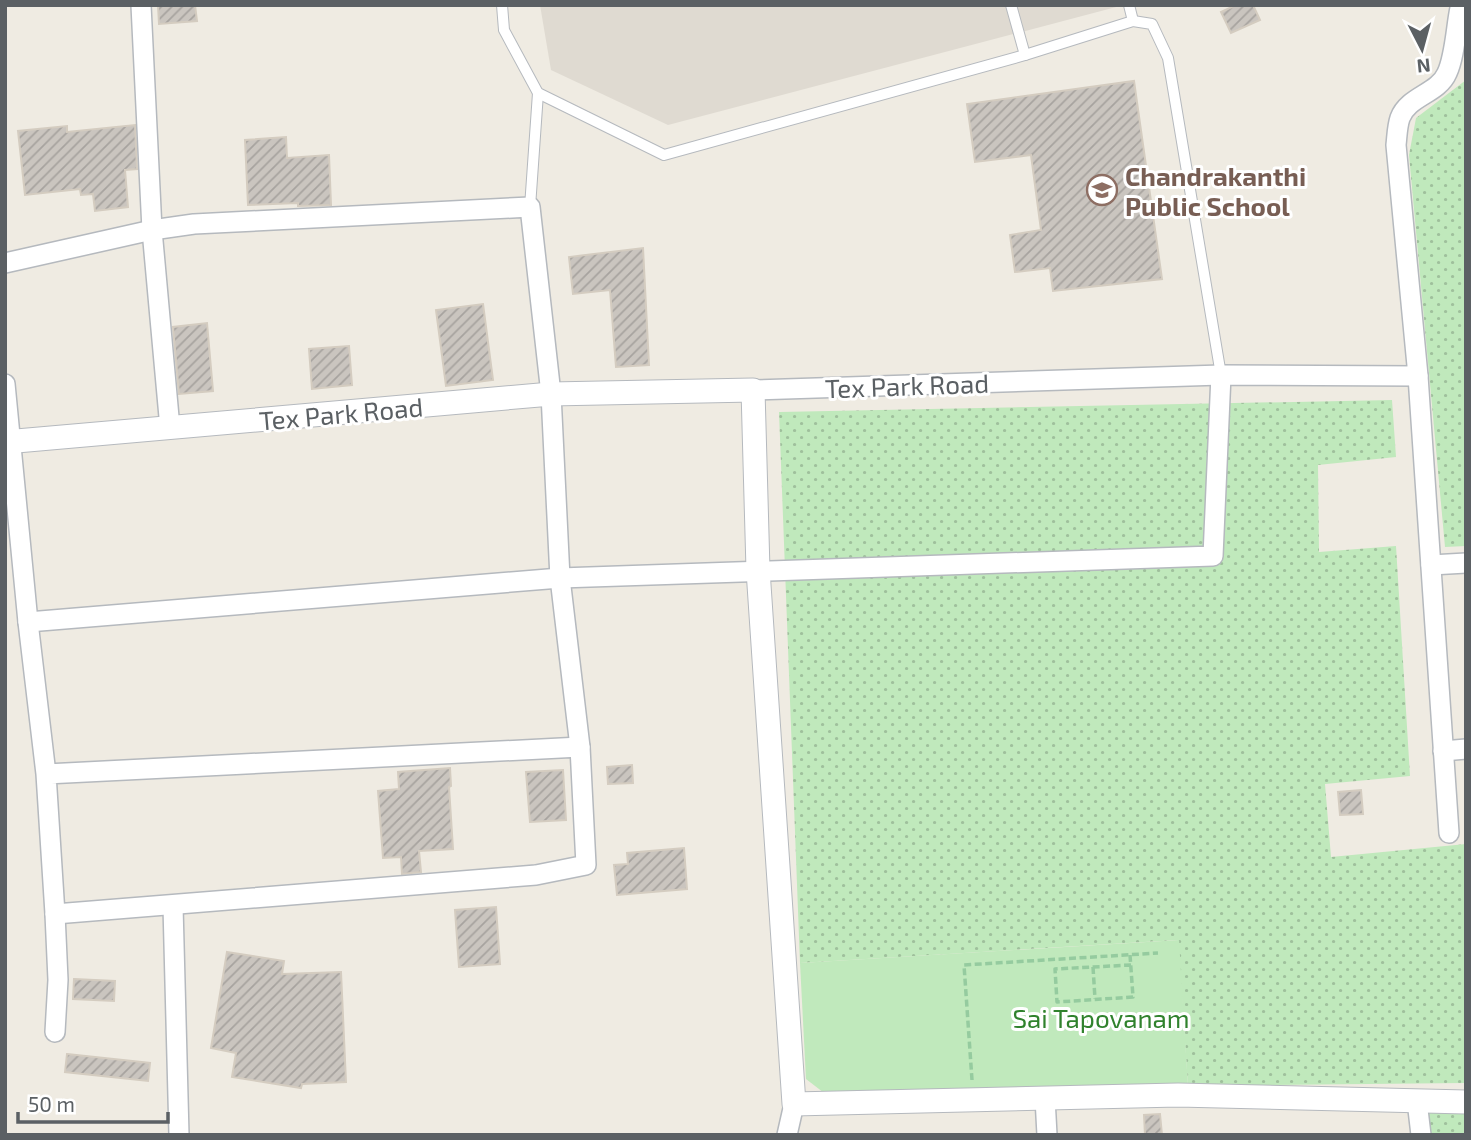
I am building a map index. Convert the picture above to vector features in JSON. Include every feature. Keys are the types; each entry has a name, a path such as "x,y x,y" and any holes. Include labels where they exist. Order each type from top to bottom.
{"street":[{"path":"141,5 152,230 170,428"},
{"path":"1448,833 1418,376 1396,145 1400,117 1408,106 1441,82 1448,72 1460,7"},
{"path":"5,263 152,230 194,224 530,207 551,394 560,578 580,747 586,865 536,875 55,914"},
{"path":"28,622 560,578 1213,556 1221,375"},
{"name":"Tex Park Road","path":"8,442 551,394 1221,375 1418,376"},
{"path":"5,384 8,442 46,774 58,980 55,1032"},
{"path":"753,390 758,570 794,1104 787,1135"},
{"path":"1431,565 1466,563"},
{"path":"46,774 580,747"},
{"path":"1443,751 1466,749"},
{"path":"173,905 179,1135"},
{"path":"794,1104 1178,1095 1466,1102"},
{"path":"1045,1098 1047,1135"},
{"path":"1418,1101 1421,1135"}],"lane":[{"path":"502,5 504,30 538,93 530,207"},
{"path":"1011,5 1025,55"},
{"path":"1129,5 1133,21"},
{"path":"538,93 664,155 1025,55 1133,21 1152,24 1168,58 1221,375"}],"path":[{"path":"973,1100 964,965 1158,953"},
{"path":"1130,955 1131,965 1133,997 1057,1002 1055,969 1131,965"},
{"path":"1093,967 1095,999"}],"shaded area":[{"path":"540,5 1120,6 668,125 551,70"}],"green space":[{"path":"1466,80 1466,546 1445,547 1409,155 1416,118"},
{"path":"1392,400 1396,457 1318,465 1319,552 1396,546 1410,776 1325,784 1331,857 1466,844 1466,1083 1188,1086 1178,940 800,963 779,412"},
{"name":"Sai Tapovanam","path":"1179,940 1188,1086 828,1096 806,1079 800,963"},
{"path":"1427,1113 1466,1113 1466,1133 1429,1133"}],"building":[{"path":"158,5 195,5 197,21 159,24"},
{"path":"1236,5 1253,5 1260,20 1231,33 1221,12"},
{"name":"Chandrakanthi Public School","path":"1134,81 1162,279 1053,291 1050,268 1015,272 1010,235 1041,230 1031,155 975,162 967,104"},
{"path":"135,125 137,169 125,170 128,207 95,211 93,194 81,195 80,189 25,195 18,131 67,126 67,132"},
{"path":"286,137 287,158 329,155 331,205 248,205 245,140"},
{"path":"643,248 649,365 616,367 610,290 573,294 569,257"},
{"path":"483,304 493,380 446,386 436,310"},
{"path":"207,323 213,391 179,394 173,327"},
{"path":"349,346 352,385 312,389 309,349"},
{"path":"632,765 633,783 608,784 607,767"},
{"path":"450,768 453,849 419,851 421,872 402,874 401,857 383,858 378,791 399,789 398,772"},
{"path":"563,770 566,820 530,822 526,772"},
{"path":"1361,790 1363,814 1340,815 1338,792"},
{"path":"684,848 687,889 617,895 614,865 628,864 627,853"},
{"path":"496,907 500,964 459,967 455,910"},
{"path":"227,952 284,961 282,974 341,972 346,1082 302,1084 301,1088 232,1077 236,1053 211,1048"},
{"path":"74,979 115,981 114,1001 73,999"},
{"path":"67,1054 150,1063 148,1081 65,1072"},
{"path":"1160,1114 1162,1135 1145,1135 1144,1115"}],"place":[{"name":"Chandrakanthi Public School","path":"1102,190"}]}
